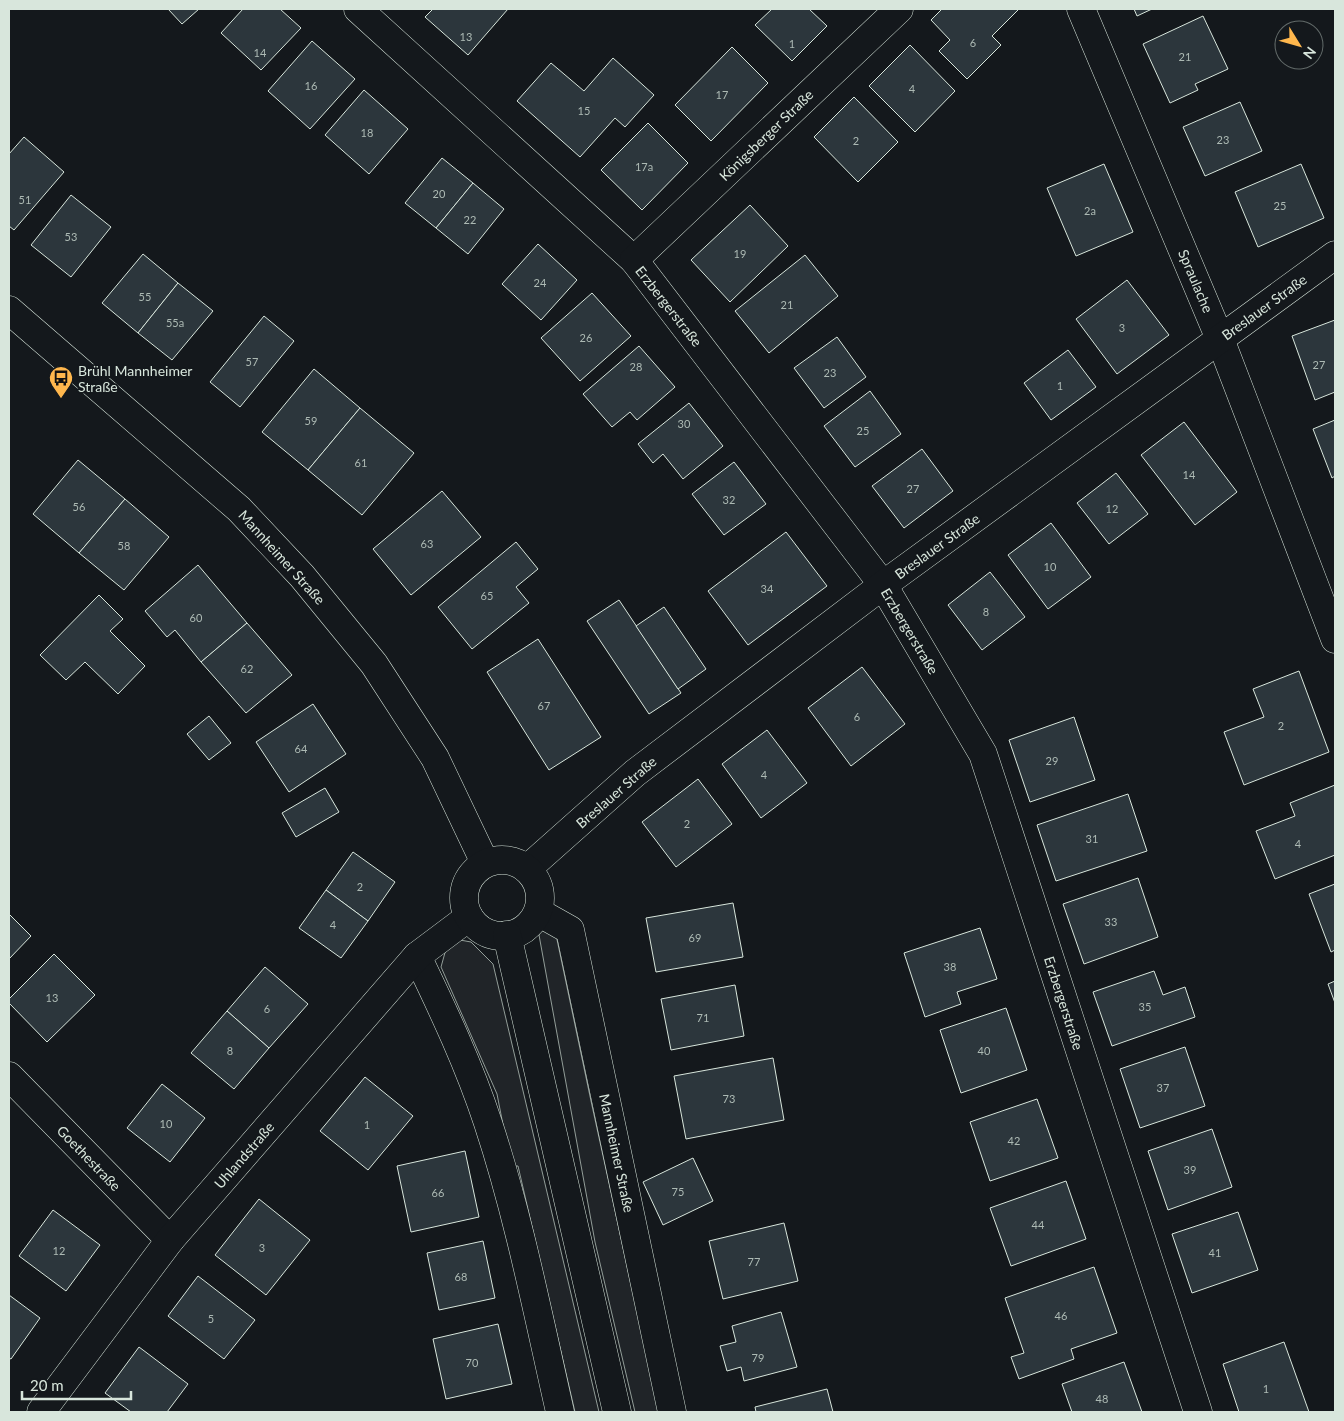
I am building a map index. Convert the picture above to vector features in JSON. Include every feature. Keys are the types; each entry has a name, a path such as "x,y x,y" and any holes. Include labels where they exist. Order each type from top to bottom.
{"street":[{"name":"Erzbergerstraße","path":"358,9 634,260 883,585 983,754 1198,1412"},
{"name":"Königsberger Straße","path":"634,260 899,9"},
{"name":"Spraulache","path":"1081,9 1220,339 1335,639"},
{"name":"Breslauer Straße","path":"527,870 635,772 883,585 1335,255"},
{"name":"Mannheimer Straße","path":"9,310 239,509 302,576 374,664 435,758 485,863"},
{"path":"496,860 508,860 519,864 527,870 539,888 540,902 538,912 529,925 519,932 497,936 477,927 469,917 464,904 466,886 474,873 485,863 496,860"},
{"name":"Mannheimer Straße","path":"538,912 570,930 672,1412"},
{"name":"Uhlandstraße","path":"41,1412 170,1240 417,956 469,917"},
{"path":"507,935 617,1412"},
{"path":"417,956 450,1025 488,1121 513,1206 560,1412"},
{"name":"Goethestraße","path":"9,1076 170,1240"}],"shaded area":[{"path":"543,923 555,930 659,1412 635,1412 595,1242 539,935 539,929"},
{"path":"460,940 471,942 493,964 599,1412 575,1412 518,1166 511,1166 497,1094 441,967 446,949"}],"building":[{"path":"168,9 199,9 182,24"},
{"path":"243,9 280,9 301,28 261,70 221,33"},
{"path":"433,9 508,9 468,55 425,17"},
{"path":"772,9 809,9 827,26 792,61 755,25"},
{"path":"942,9 1019,9 992,36 1001,45 967,79 939,51 950,40 931,20"},
{"path":"1134,9 1152,9 1137,16"},
{"path":"1203,16 1228,69 1195,84 1198,90 1170,103 1143,44"},
{"path":"312,41 355,79 310,129 268,91"},
{"path":"910,45 955,91 915,132 869,86"},
{"path":"732,47 768,83 711,141 675,105"},
{"path":"613,58 654,95 625,127 615,118 580,157 517,101 551,63 584,91"},
{"path":"364,90 408,129 369,174 325,135"},
{"path":"854,97 898,142 858,182 814,137"},
{"path":"1240,102 1262,151 1205,176 1183,127"},
{"path":"648,123 688,163 642,210 601,170"},
{"path":"24,137 64,172 14,230 9,226 9,154"},
{"path":"442,158 473,183 436,228 405,203"},
{"path":"1104,164 1133,232 1076,256 1047,188"},
{"path":"1301,164 1324,218 1258,247 1235,192"},
{"path":"473,183 504,209 468,254 436,228"},
{"path":"71,195 111,227 71,277 31,245"},
{"path":"750,205 788,246 730,302 691,260"},
{"path":"538,244 577,280 541,320 502,284"},
{"path":"143,254 178,283 138,333 102,303"},
{"path":"805,255 838,296 769,353 735,311"},
{"path":"1127,280 1169,335 1117,374 1076,319"},
{"path":"178,283 213,311 172,360 138,333"},
{"path":"592,293 631,336 580,381 541,338"},
{"path":"264,316 294,341 240,407 210,382"},
{"path":"1335,320 1335,392 1315,400 1292,336"},
{"path":"837,337 866,377 824,408 794,368"},
{"path":"639,346 675,387 637,420 630,412 612,427 583,394"},
{"path":"1068,350 1096,387 1051,420 1024,383"},
{"path":"314,369 360,408 308,470 262,432"},
{"path":"870,391 901,434 855,467 824,426"},
{"path":"689,403 723,446 683,479 663,454 653,463 638,444"},
{"path":"360,408 414,453 362,515 308,470"},
{"path":"1335,420 1335,476 1332,478 1313,429"},
{"path":"1184,422 1237,492 1195,525 1141,455"},
{"path":"922,449 953,491 904,528 872,486"},
{"path":"78,460 125,499 79,553 33,514"},
{"path":"734,462 766,504 724,535 692,494"},
{"path":"1116,473 1148,514 1109,544 1077,503"},
{"path":"442,491 481,537 411,595 373,549"},
{"path":"125,499 169,537 124,590 79,553"},
{"path":"1051,523 1091,577 1048,609 1008,555"},
{"path":"786,532 827,586 748,645 708,591"},
{"path":"516,542 538,569 516,587 529,603 472,649 438,607"},
{"path":"198,565 247,623 201,662 175,630 167,637 145,611"},
{"path":"990,572 1025,617 982,650 948,605"},
{"path":"99,595 123,619 110,631 145,666 118,694 85,662 66,680 40,655"},
{"path":"619,600 681,693 649,714 587,621"},
{"path":"664,607 706,669 678,689 636,626"},
{"path":"247,623 292,675 246,713 201,662"},
{"path":"538,639 601,737 549,770 487,672"},
{"path":"862,667 905,724 851,766 808,708"},
{"path":"1299,671 1329,752 1244,785 1224,732 1264,717 1253,689"},
{"path":"313,704 346,754 289,792 256,742"},
{"path":"209,716 231,743 209,760 187,734"},
{"path":"1074,717 1095,780 1030,802 1009,740"},
{"path":"767,730 807,783 761,818 722,764"},
{"path":"698,779 732,824 676,867 642,822"},
{"path":"1335,785 1335,855 1275,879 1256,831 1295,816 1290,803"},
{"path":"325,788 339,812 296,837 282,813"},
{"path":"1128,794 1147,851 1056,881 1037,825"},
{"path":"353,852 395,882 368,921 326,890"},
{"path":"1138,878 1158,937 1084,964 1063,904"},
{"path":"1335,884 1335,950 1331,952 1309,894"},
{"path":"326,890 368,921 341,958 299,928"},
{"path":"733,903 743,957 656,972 646,918"},
{"path":"9,914 31,936 9,959"},
{"path":"980,928 997,979 957,992 961,1004 925,1017 904,953"},
{"path":"54,954 95,995 47,1042 9,1003 9,999"},
{"path":"265,967 308,1004 269,1048 227,1011"},
{"path":"1154,971 1163,995 1185,987 1195,1017 1112,1046 1093,992"},
{"path":"1335,981 1335,1003 1328,984"},
{"path":"735,985 744,1036 671,1050 661,999"},
{"path":"1006,1008 1027,1070 961,1093 940,1030"},
{"path":"227,1011 269,1048 234,1089 191,1053"},
{"path":"1185,1047 1205,1106 1140,1128 1120,1069"},
{"path":"773,1058 784,1120 686,1139 674,1076"},
{"path":"365,1077 413,1116 368,1170 320,1131"},
{"path":"162,1084 205,1118 170,1162 127,1128"},
{"path":"1037,1099 1058,1158 990,1181 970,1122"},
{"path":"1212,1129 1232,1187 1168,1210 1148,1151"},
{"path":"465,1151 479,1217 411,1232 397,1166"},
{"path":"693,1158 713,1201 663,1225 643,1182"},
{"path":"1066,1181 1086,1239 1011,1266 990,1208"},
{"path":"259,1199 310,1240 266,1295 215,1255"},
{"path":"53,1210 100,1245 66,1291 19,1256"},
{"path":"1238,1212 1258,1270 1192,1293 1172,1234"},
{"path":"784,1223 798,1281 723,1299 709,1241"},
{"path":"483,1241 495,1298 439,1310 427,1253"},
{"path":"1094,1267 1117,1333 1071,1349 1074,1359 1019,1379 1011,1357 1024,1353 1005,1298"},
{"path":"198,1276 255,1320 224,1359 168,1316"},
{"path":"9,1295 40,1318 11,1359 9,1358"},
{"path":"781,1312 797,1367 744,1381 741,1367 727,1371 720,1346 736,1342 732,1326"},
{"path":"498,1324 512,1384 446,1399 433,1339"},
{"path":"1284,1342 1309,1412 1239,1412 1223,1364"},
{"path":"139,1347 188,1384 167,1412 131,1412 105,1393"},
{"path":"1124,1362 1142,1412 1072,1412 1062,1384"},
{"path":"827,1389 833,1412 756,1412 755,1407"}],"place":[{"name":"Brühl Mannheimer Straße","path":"61,399"}]}
